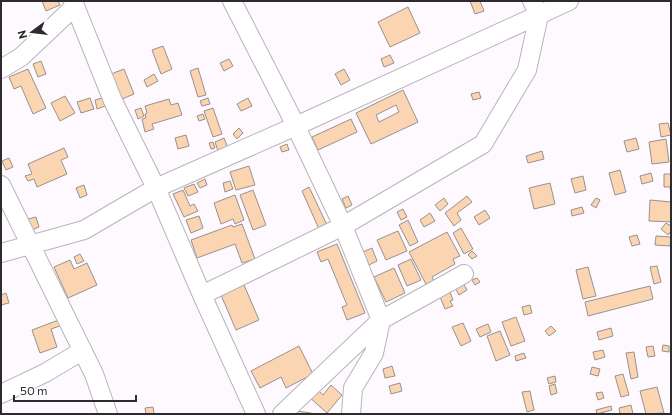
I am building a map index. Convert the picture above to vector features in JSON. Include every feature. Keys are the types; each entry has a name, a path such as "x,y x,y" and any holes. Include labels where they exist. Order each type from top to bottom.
{"street":[{"path":"232,1 296,126 343,226 381,320 374,353 353,388 350,414"},
{"path":"1,253 84,230 156,188 296,126 536,8 569,1"},
{"path":"1,69 21,58 74,3 113,101 156,188 202,295 256,414"},
{"path":"202,295 343,226 483,144 527,70 536,8"},
{"path":"1,185 94,374 108,414"},
{"path":"282,414 381,320 464,274"},
{"path":"1,394 45,373 82,351"}],"building":[{"path":"42,1 58,1 60,5 46,11"},
{"path":"470,1 480,1 484,11 475,14"},
{"path":"408,7 420,33 390,47 378,22"},
{"path":"163,46 172,69 161,74 152,50"},
{"path":"390,55 394,63 384,67 381,59"},
{"path":"229,59 233,66 224,71 220,63"},
{"path":"41,61 46,74 38,77 33,64"},
{"path":"198,68 206,95 198,97 190,71"},
{"path":"28,69 46,108 33,114 21,86 14,89 9,77"},
{"path":"124,69 134,94 122,99 111,74"},
{"path":"344,69 350,80 341,85 335,74"},
{"path":"154,74 158,81 147,87 144,80"},
{"path":"403,90 418,122 371,144 356,113","holes":["396,105 399,112 379,122 376,115"]},
{"path":"479,92 481,98 473,100 471,94"},
{"path":"65,96 75,113 60,121 51,103"},
{"path":"90,98 94,109 81,113 77,102"},
{"path":"102,98 105,106 97,109 95,100"},
{"path":"208,98 210,104 202,106 200,101"},
{"path":"248,98 252,106 241,111 237,104"},
{"path":"169,99 171,105 178,103 182,115 152,124 154,129 145,132 142,119 146,118 145,114 147,113 145,106"},
{"path":"141,108 144,116 138,119 135,110"},
{"path":"213,108 222,134 213,137 204,111"},
{"path":"203,114 205,119 199,121 197,116"},
{"path":"351,119 357,132 318,150 312,137"},
{"path":"668,123 671,135 661,137 659,124"},
{"path":"239,128 243,133 237,139 233,134"},
{"path":"186,135 189,146 178,149 175,138"},
{"path":"224,138 228,148 218,151 215,142"},
{"path":"636,138 639,149 627,152 624,141"},
{"path":"666,139 669,162 652,164 649,142"},
{"path":"213,142 215,148 211,149 209,143"},
{"path":"287,144 289,150 282,152 280,147"},
{"path":"64,148 68,157 61,160 67,174 37,187 34,179 28,181 25,176 32,174 28,164"},
{"path":"542,151 544,159 528,163 526,156"},
{"path":"9,158 13,167 6,170 2,161"},
{"path":"249,166 255,185 236,190 230,172"},
{"path":"620,170 626,192 615,195 609,173"},
{"path":"651,173 653,181 642,184 640,176"},
{"path":"664,174 671,174 671,197 670,187 664,187"},
{"path":"583,176 586,190 575,193 571,179"},
{"path":"205,179 207,185 200,188 197,183"},
{"path":"230,181 233,189 225,192 223,183"},
{"path":"550,183 555,204 534,209 529,188"},
{"path":"194,184 198,192 188,196 184,188"},
{"path":"84,185 87,195 80,198 76,188"},
{"path":"309,187 327,225 319,229 302,191"},
{"path":"183,190 190,206 194,204 198,211 184,217 173,194"},
{"path":"253,190 266,225 253,230 240,195"},
{"path":"235,195 244,220 235,224 233,219 221,224 214,203"},
{"path":"348,196 352,205 346,208 342,199"},
{"path":"467,196 472,202 457,213 461,220 454,226 445,213"},
{"path":"444,198 448,204 440,211 435,205"},
{"path":"596,198 600,200 596,208 591,205"},
{"path":"650,200 671,202 671,222 649,221"},
{"path":"582,207 584,213 572,216 571,210"},
{"path":"403,209 407,217 401,220 397,212"},
{"path":"485,210 490,218 479,225 474,217"},
{"path":"430,213 435,221 424,227 420,220"},
{"path":"199,216 203,228 191,233 186,220"},
{"path":"36,217 39,227 32,230 28,219"},
{"path":"408,220 418,242 410,246 399,225"},
{"path":"666,223 671,226 671,231 668,235 661,229"},
{"path":"242,224 255,259 242,263 235,244 197,258 191,240 232,225 233,227"},
{"path":"461,228 473,249 464,254 453,233"},
{"path":"398,231 407,251 386,260 377,240"},
{"path":"447,232 460,256 453,259 455,264 432,277 434,281 426,284 409,252"},
{"path":"637,235 640,244 632,246 629,237"},
{"path":"656,236 671,237 670,246 655,245"},
{"path":"337,244 365,313 347,320 342,307 347,305 328,259 321,262 317,252"},
{"path":"372,248 377,261 369,265 363,252"},
{"path":"472,251 477,256 472,259 468,255"},
{"path":"80,254 84,261 77,264 74,257"},
{"path":"411,259 421,280 407,286 398,265"},
{"path":"70,260 74,269 87,263 97,285 68,298 54,267"},
{"path":"657,266 661,282 654,284 650,267"},
{"path":"588,267 596,296 583,299 576,270"},
{"path":"394,268 405,293 386,302 374,277"},
{"path":"477,278 480,282 475,285 472,280"},
{"path":"463,283 467,290 459,295 455,288"},
{"path":"244,285 259,320 236,330 221,295"},
{"path":"650,286 653,299 588,316 585,302"},
{"path":"450,292 453,300 450,301 453,306 445,309 440,297"},
{"path":"6,293 9,303 1,305 1,295"},
{"path":"530,305 532,313 524,315 522,307"},
{"path":"516,317 525,341 511,346 502,322"},
{"path":"64,318 66,324 51,329 57,347 40,353 32,330"},
{"path":"463,323 471,341 461,346 452,327"},
{"path":"488,324 491,332 480,337 476,329"},
{"path":"551,326 556,331 549,336 545,331"},
{"path":"611,328 613,336 599,340 597,332"},
{"path":"500,331 510,355 496,361 487,336"},
{"path":"663,345 669,346 669,352 662,351"},
{"path":"299,346 313,374 286,388 281,377 260,388 251,371"},
{"path":"653,346 655,356 648,357 646,347"},
{"path":"603,350 605,357 595,360 593,352"},
{"path":"634,352 638,377 631,379 626,353"},
{"path":"524,353 526,358 516,361 515,356"},
{"path":"392,366 395,376 385,378 383,369"},
{"path":"592,367 600,369 598,376 590,374"},
{"path":"623,374 629,395 621,397 615,376"},
{"path":"555,376 556,382 549,384 547,378"},
{"path":"400,383 402,391 391,394 389,386"},
{"path":"555,384 557,393 551,395 549,386"},
{"path":"331,385 342,395 327,413 308,396 316,388 323,395"},
{"path":"657,387 664,413 646,414 640,391"},
{"path":"530,391 534,410 527,412 522,392"},
{"path":"602,392 604,398 598,400 596,393"},
{"path":"631,405 633,414 620,414 619,408"},
{"path":"611,406 612,410 597,414 596,410"},
{"path":"153,407 154,414 146,414 145,408"},
{"path":"297,411 317,414 296,414"}]}
